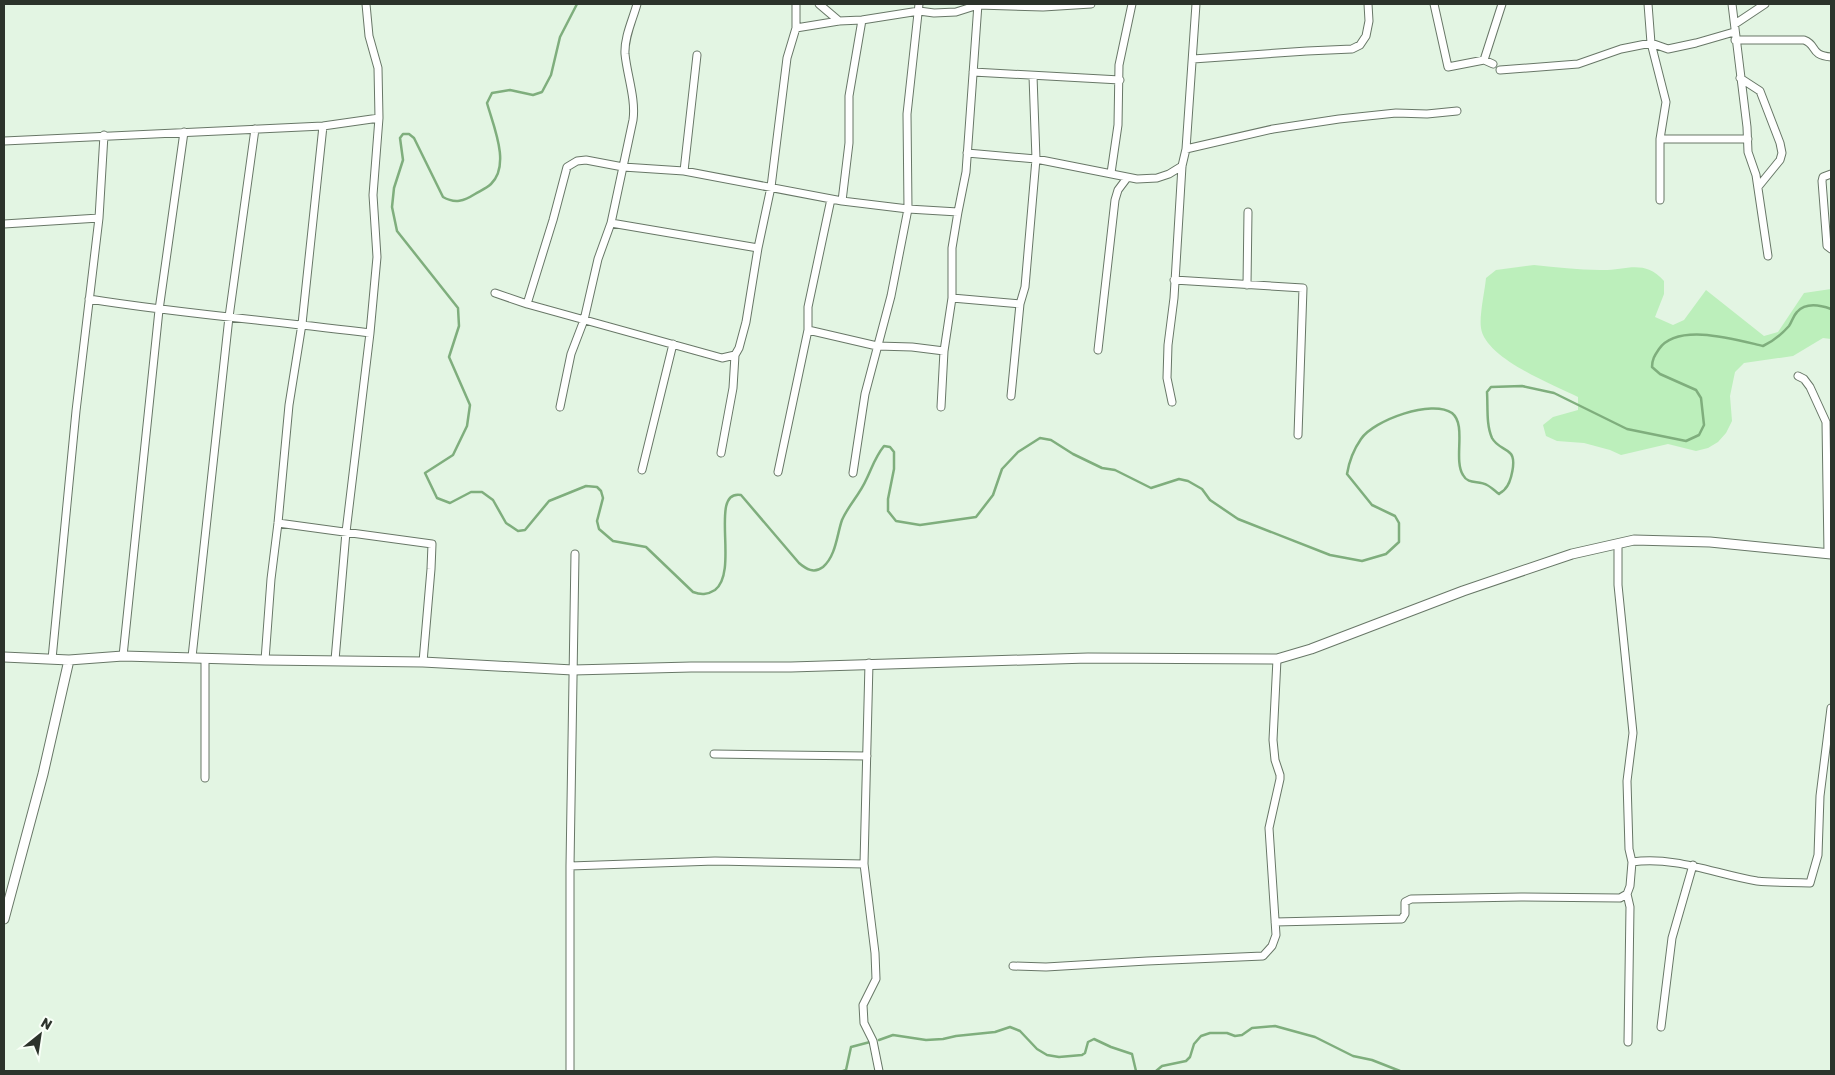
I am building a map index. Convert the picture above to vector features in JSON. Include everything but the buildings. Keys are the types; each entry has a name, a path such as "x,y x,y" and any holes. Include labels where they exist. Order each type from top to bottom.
{"street":[{"path":"335,660 346,532 370,333 377,256 374,195 379,118 378,68 369,36 366,4"},
{"path":"560,407 571,354 584,320 598,259 611,223 634,114 625,51 638,4"},
{"path":"721,453 733,388 735,354 739,348 746,322 758,248 771,187 788,58 796,28 796,4"},
{"path":"819,4 839,21"},
{"path":"796,28 839,21 862,20 919,7 934,13 956,12 978,4 1043,7 1091,4"},
{"path":"941,408 944,351 952,298 951,257 958,212 966,178 978,4"},
{"path":"1111,173 1118,125 1119,65 1132,4"},
{"path":"1172,402 1167,378 1168,345 1174,298 1182,166 1186,149 1196,4"},
{"path":"1193,59 1307,50 1352,49 1360,45 1366,36 1369,21 1368,4"},
{"path":"1434,4 1448,67 1484,60 1494,64"},
{"path":"1484,60 1502,4"},
{"path":"1648,4 1651,44 1666,102 1660,139 1660,200"},
{"path":"1732,4 1740,78 1748,126 1748,152 1756,175 1768,256"},
{"path":"1735,32 1764,4"},
{"path":"853,473 865,394 891,296 908,209 908,114 919,7"},
{"path":"842,201 849,143 849,96 862,20"},
{"path":"1500,70 1578,64 1621,49 1651,44 1668,49 1735,32 1804,40 1811,44 1815,52 1831,57"},
{"path":"684,171 697,56"},
{"path":"973,72 1120,80"},
{"path":"1011,396 1020,304 1025,287 1036,158 1033,76"},
{"path":"1740,78 1760,91 1782,152 1780,160 1758,187"},
{"path":"1186,149 1273,129 1338,119 1396,113 1427,114 1457,111"},
{"path":"4,141 323,126 379,118"},
{"path":"265,660 271,579 289,405 302,324 323,126"},
{"path":"192,657 229,318 255,129"},
{"path":"123,656 159,310 184,132"},
{"path":"52,659 76,411 99,218 104,136"},
{"path":"1660,139 1748,139"},
{"path":"967,153 1036,158 1127,178 1157,178 1169,174 1182,166"},
{"path":"527,304 567,167 577,161 586,160 623,167 684,171 842,201 908,209 958,212"},
{"path":"1831,174 1823,178 1822,181 1827,246 1831,249"},
{"path":"1098,350 1115,200 1118,190 1127,178"},
{"path":"778,472 808,330 808,307 832,199"},
{"path":"1247,285 1248,212"},
{"path":"4,224 99,218"},
{"path":"611,223 758,248"},
{"path":"1174,280 1303,288 1298,435"},
{"path":"495,293 527,304 722,358 735,354"},
{"path":"952,298 1020,304"},
{"path":"89,299 159,310 302,324 370,333"},
{"path":"808,330 877,346 912,347 944,351"},
{"path":"642,470 674,344"},
{"path":"4,657 69,660 123,656 335,660 422,662 573,670 791,667 869,663 1088,658 1277,659 1311,649 1463,591 1572,554 1634,540 1710,542 1830,553 1826,422 1810,387 1804,379 1798,376"},
{"path":"278,523 432,544 422,662"},
{"path":"1618,544 1618,585 1633,733 1627,781 1629,849 1632,862 1630,886 1627,894 1630,907 1628,1042"},
{"path":"570,1071 570,866 575,554"},
{"path":"205,658 205,778"},
{"path":"1013,966 1054,967 1263,956 1272,946 1276,935 1270,828 1280,780 1274,760 1273,740 1277,659"},
{"path":"4,919 43,774 69,660"},
{"path":"869,663 864,864 875,953 876,979 863,1005 864,1023 873,1041 879,1071"},
{"path":"1632,862 1693,865 1757,880 1810,883 1818,855 1820,796 1831,708"},
{"path":"714,754 867,756"},
{"path":"570,866 715,862 864,864"},
{"path":"1661,1027 1672,938 1693,865"},
{"path":"1275,922 1402,920 1405,902 1411,900 1512,897 1620,898 1627,894"}],"green space":[{"path":"1534,265 1592,270 1634,267 1649,270 1657,274 1664,281 1664,294 1655,317 1673,325 1684,320 1706,290 1764,336 1778,332 1804,293 1831,289 1831,339 1823,338 1793,356 1744,363 1735,372 1730,396 1732,421 1726,433 1718,442 1708,448 1696,451 1668,444 1621,455 1584,443 1557,441 1546,436 1543,425 1553,417 1578,410 1578,397 1537,378 1507,360 1494,350 1485,339 1481,328 1481,310 1486,278 1496,270"}],"waterway":[{"path":"577,4 560,37 551,75 542,92 533,95 510,90 492,93 487,103 499,145 500,156 497,176 491,184 463,200 455,201 443,197 414,138 409,134 403,134 400,138 403,160 394,188 392,207 397,231 458,308 459,326 449,357 470,405 467,426 453,455 425,473 437,498 450,503 471,492 482,492 493,500 506,523 518,531 525,530 549,501 586,486 597,487 601,491 603,498 597,521 599,529 613,541 646,547 693,592 699,594 707,594 715,590 722,580 726,550 725,517 727,505 731,497 741,495 799,563 807,569 816,570 823,567 831,557 842,520 884,446 890,447 894,452 894,469 888,499 888,511 896,521 920,525 976,517 993,495 1002,469 1018,452 1040,438 1051,440 1073,454 1102,468 1115,470 1151,488 1179,479 1188,481 1202,489 1210,500 1238,519 1330,555 1362,561 1386,554 1399,542 1399,523 1395,516 1372,505 1347,474 1358,443 1378,425 1418,410 1443,409 1452,413 1459,426 1459,460 1463,475 1468,480 1487,485 1499,494 1505,490 1509,482 1513,460 1510,453 1496,443 1490,433 1487,392 1491,387 1522,386 1554,393 1627,429 1686,441 1699,435 1704,425 1701,398 1696,390 1660,374 1652,367 1653,359 1659,349 1668,341 1680,336 1693,335 1724,337 1763,346 1783,332 1801,309 1813,305 1831,309"},
{"path":"1156,1071 1162,1066 1186,1061 1190,1057 1194,1044 1201,1036 1210,1033 1227,1033 1235,1036 1242,1035 1252,1028 1275,1026 1315,1037 1353,1056 1372,1060 1400,1071"},
{"path":"879,1040 893,1035 926,1040 943,1039 995,1032 1010,1027 1020,1031 1037,1049 1047,1055 1059,1057 1082,1055 1085,1053 1088,1042 1094,1039 1132,1054 1136,1071"},
{"path":"843,1071 846,1070 851,1047 870,1042"}]}
